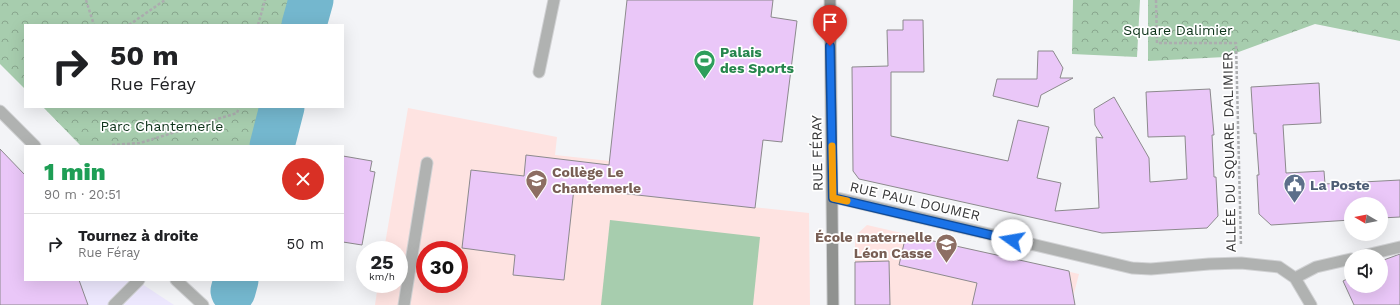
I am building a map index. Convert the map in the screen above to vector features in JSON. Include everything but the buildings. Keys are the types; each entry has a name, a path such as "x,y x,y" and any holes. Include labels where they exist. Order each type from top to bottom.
{"main road":[{"name":"RUE FÉRAY","path":"830,0 833,305"}],"street":[{"path":"539,72 554,0"},
{"path":"0,111 34,145"},
{"path":"404,305 427,163"},
{"name":"RUE PAUL DOUMER","path":"833,198 1132,268 1151,269 1241,263 1279,267 1295,278"},
{"path":"1388,250 1400,247"},
{"path":"1311,305 1295,278 1316,266 1344,260"},
{"path":"114,305 138,281"},
{"path":"177,281 203,305"}],"path":[{"path":"86,0 94,24"},
{"path":"130,24 165,0"},
{"path":"258,24 264,0"},
{"name":"ALLÉE DU SQUARE DALIMIER","path":"1156,0 1157,43 1236,43 1241,263"},
{"path":"112,145 140,143 237,114 239,108"}],"shaded area":[{"name":"Collège Le Chantemerle","path":"408,108 557,137 555,155 610,161 607,192 809,213 810,305 375,305 377,293 408,293 408,241 386,241"},
{"path":"0,149 24,174 24,281 138,281 174,305 0,305"},
{"name":"École maternelle Léon Casse","path":"867,225 1079,274 1073,297 1075,305 855,305 855,236"}],"green space":[{"path":"0,0 296,0 290,24 24,24 24,88 0,64"},
{"path":"1073,0 1140,0 1137,57 1072,54"},
{"name":"Square Dalimier","path":"1148,0 1400,0 1400,41 1315,24 1225,57 1148,61"},
{"name":"Parc Chantemerle","path":"44,108 268,108 258,145 80,145"},
{"path":"610,220 760,237 753,305 601,305"}],"waterway":[{"path":"304,24 311,0"},
{"path":"272,145 282,108"},
{"path":"233,291 236,281"}],"slow traffic":[{"path":"832,146 833,198 847,201"}],"place":[{"name":"Palais des Sports","path":"704,80"},
{"name":"Collège Le Chantemerle","path":"537,200"},
{"name":"La Poste","path":"1294,204"},
{"name":"École maternelle Léon Casse","path":"947,264"}],"route":[{"path":"830,46 833,198 1012,240"}]}
